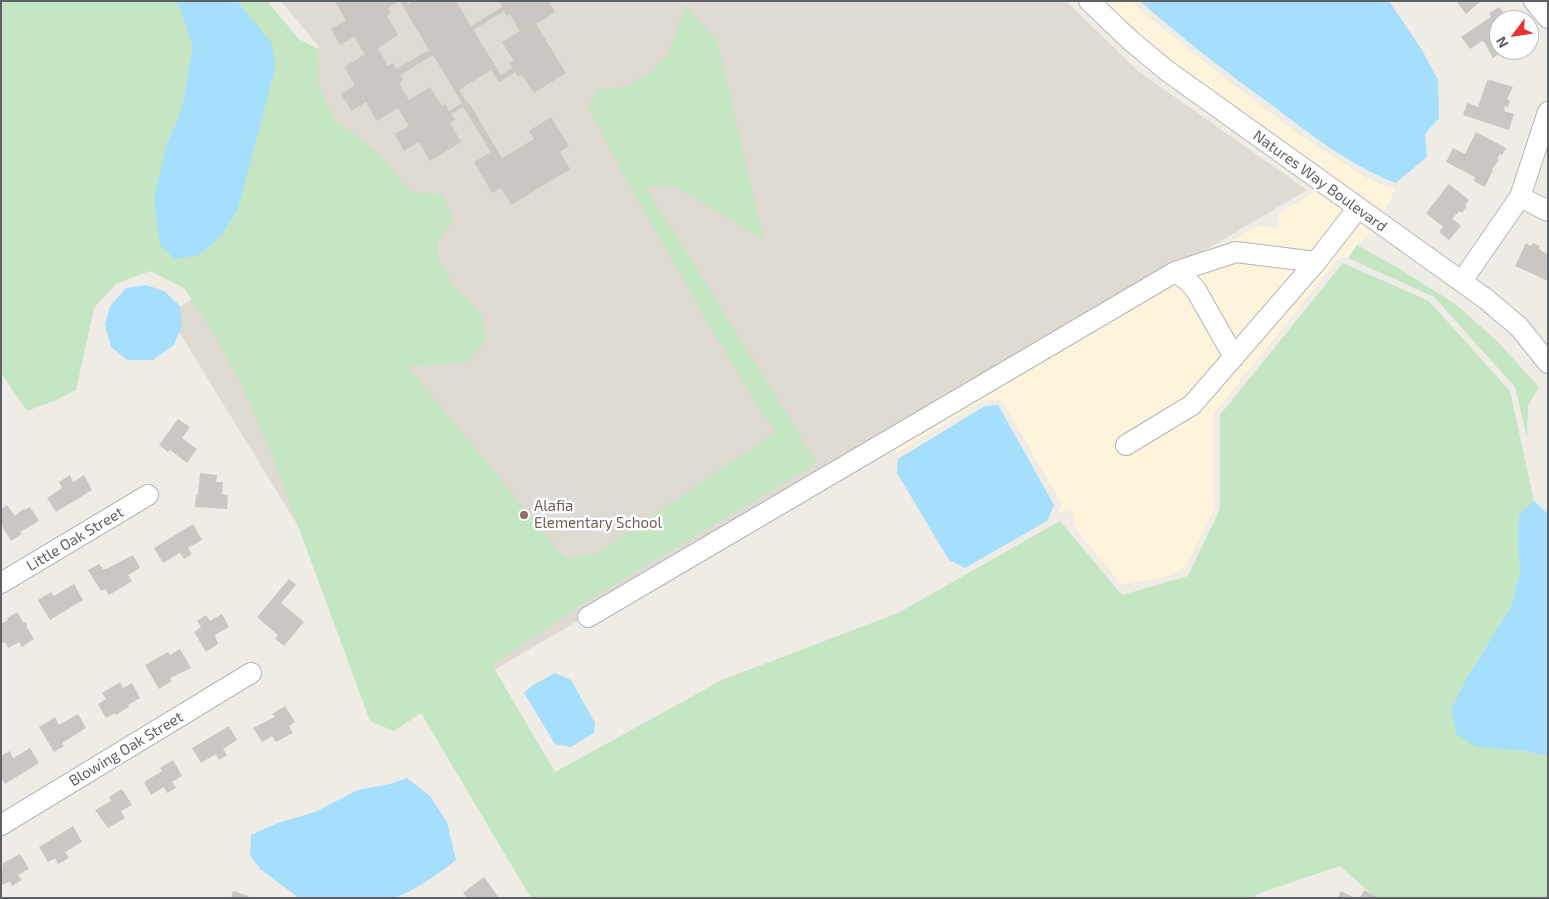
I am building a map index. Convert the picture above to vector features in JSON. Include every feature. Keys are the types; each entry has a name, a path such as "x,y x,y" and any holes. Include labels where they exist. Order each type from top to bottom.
{"street":[{"name":"Natures Way Boulevard","path":"1090,1 1130,40 1166,70 1492,304 1519,327 1548,363"},
{"path":"1534,1 1548,18"},
{"path":"1462,281 1520,196 1548,112"},
{"path":"1520,196 1548,211"},
{"path":"1126,445 1192,405 1316,262 1358,208"},
{"path":"588,617 1175,272 1236,252 1316,262"},
{"path":"1175,272 1188,281 1196,290 1234,356"},
{"name":"Little Oak Street","path":"1,584 148,495"},
{"name":"Blowing Oak Street","path":"1,825 251,673"}],"shaded area":[{"name":"Alafia Elementary School","path":"281,1 1066,1 1138,71 1307,190 415,717 168,314 260,258 319,47"},
{"path":"1075,1 1079,1 1088,11 1375,229 1357,245 1348,258 1342,257 1338,259 1214,414 1214,509 1187,564 1174,574 1121,584 1077,531 1071,510 1058,512 1061,505 1060,501 1000,399 982,401 897,453 891,442 1257,226 1278,228 1279,213 1310,195 1313,192 1313,188 1143,67"},
{"path":"1100,1 1130,1 1215,71 1304,138 1370,180 1395,189 1383,216 1171,64"}],"green space":[{"path":"1,1 176,1 193,47 182,106 166,148 235,1 267,1 299,39 318,49 319,87 336,122 364,141 392,169 409,191 443,195 453,220 438,241 438,260 453,284 482,316 486,339 466,363 408,367 565,558 598,553 777,431 764,416 713,331 622,172 589,108 596,89 622,88 647,75 665,59 685,6 717,40 764,240 674,186 645,186 817,463 587,601 492,665 555,772 722,680 898,613 1060,521 1122,595 1188,576 1220,509 1220,415 1343,263 1429,301 1510,391 1534,501 1519,514 1520,572 1511,607 1466,679 1518,750 1548,756 1548,898 1376,898 1340,866 1257,894 1255,898 531,898 421,713 394,731 370,721 266,439 240,382 217,339 184,288 150,271 116,284 94,308 76,390 54,401 27,411 1,373"},
{"path":"1357,245 1454,303 1497,341 1539,387 1528,406 1527,438 1515,387 1434,297 1348,258"}],"water":[{"path":"176,1 237,1 272,43 275,68 238,209 221,236 199,255 175,259 160,245 154,198 166,148 182,106 193,47"},
{"path":"1140,1 1389,1 1422,50 1438,80 1439,118 1425,134 1427,157 1396,183 1363,168 1317,139 1239,81"},
{"path":"146,285 164,291 180,306 182,326 174,345 153,360 127,360 111,347 105,325 110,306 126,288"},
{"path":"998,405 1054,505 1047,521 965,568 949,560 897,473 898,459 985,406"},
{"path":"1534,501 1548,515 1548,756 1518,750 1477,747 1457,735 1451,710 1466,679 1511,607 1520,572 1519,514"},
{"path":"555,673 571,680 595,723 594,733 571,747 555,744 524,693 533,685"},
{"path":"407,778 430,796 447,822 456,860 411,890 394,898 299,898 260,869 250,855 251,835 278,823 315,812 358,790 390,784"}],"building":[{"path":"385,1 386,3 389,1 400,1 406,1 408,4 413,1 456,1 471,26 502,7 498,1 548,1 555,12 536,24 566,73 534,93 522,75 518,77 515,72 499,82 491,70 459,90 469,103 502,158 534,139 529,131 551,117 569,146 560,152 570,169 511,205 501,188 492,193 474,162 491,152 463,107 451,114 455,120 450,123 461,142 430,161 419,142 404,151 395,134 409,126 398,108 377,121 366,102 352,111 341,94 355,85 344,67 365,54 354,37 340,45 331,29 346,20 335,2","holes":["400,1 429,50 396,69 393,63 388,66 378,48 398,35 387,16 391,14 388,8","504,11 507,16 510,14 520,31 502,42 514,61 509,63 512,68 501,75 473,30","433,55 462,103 449,111 445,104 442,106 430,87 409,100 399,83 403,80 400,75"]},
{"path":"1456,1 1481,1 1466,14"},
{"path":"1489,18 1489,51 1482,41 1470,49 1461,37"},
{"path":"1490,80 1513,87 1507,99 1510,100 1508,107 1505,106 1504,111 1514,114 1509,130 1463,115 1467,103 1478,107 1487,81"},
{"path":"1476,132 1506,148 1497,159 1499,160 1492,169 1485,187 1474,181 1475,177 1446,162 1453,148 1465,154"},
{"path":"1449,184 1469,200 1462,213 1460,211 1452,218 1461,226 1449,240 1439,232 1443,227 1426,213"},
{"path":"1526,243 1531,246 1533,243 1540,246 1539,249 1548,255 1548,281 1515,266"},
{"path":"178,419 190,427 182,438 197,449 187,463 170,450 168,452 159,445"},
{"path":"200,473 217,475 216,482 223,482 222,494 228,495 227,509 195,507"},
{"path":"70,475 73,482 84,475 92,490 56,512 47,498 62,488 59,482"},
{"path":"7,505 15,516 23,509 30,507 39,521 20,532 22,534 11,541 1,524 1,509"},
{"path":"193,524 202,540 188,548 192,554 184,559 180,553 163,563 154,548"},
{"path":"133,555 140,568 128,575 132,581 109,595 105,589 101,591 88,570 99,564 103,569 106,569"},
{"path":"289,579 296,585 281,603 304,622 284,646 275,639 278,635 257,617"},
{"path":"74,584 83,600 50,620 38,600 51,592 54,596"},
{"path":"17,612 24,623 26,622 26,626 34,639 22,647 19,642 8,648 5,642 1,644 1,624"},
{"path":"222,614 229,627 215,635 218,644 206,652 194,632 201,627 197,621 206,615 210,621"},
{"path":"180,649 191,668 170,678 172,681 159,689 145,665 168,652 170,655"},
{"path":"120,682 123,688 132,683 140,698 116,715 115,713 106,718 98,704 106,699 102,693"},
{"path":"285,706 295,722 289,726 293,733 276,742 272,736 262,742 253,728 275,717 272,714"},
{"path":"78,714 86,728 62,743 64,746 54,752 39,727 55,717 59,725"},
{"path":"229,726 237,740 223,749 227,755 219,760 216,754 201,763 192,748"},
{"path":"30,748 39,763 5,784 1,778 1,756 10,751 13,758"},
{"path":"173,760 182,776 172,782 176,788 167,793 164,787 151,795 144,782 162,771 160,768"},
{"path":"122,789 132,805 121,811 125,818 108,828 95,810 111,801 109,797"},
{"path":"73,826 82,842 65,852 69,858 58,864 55,858 48,862 39,847"},
{"path":"20,854 29,869 18,875 22,880 12,886 10,882 1,885 3,863"},
{"path":"484,877 499,898 467,898 463,893"},
{"path":"1364,890 1379,898 1360,898"},
{"path":"233,891 249,896 248,898 231,898"},
{"path":"1341,891 1355,898 1338,898"}],"place":[{"name":"Alafia Elementary School","path":"524,515"}]}
